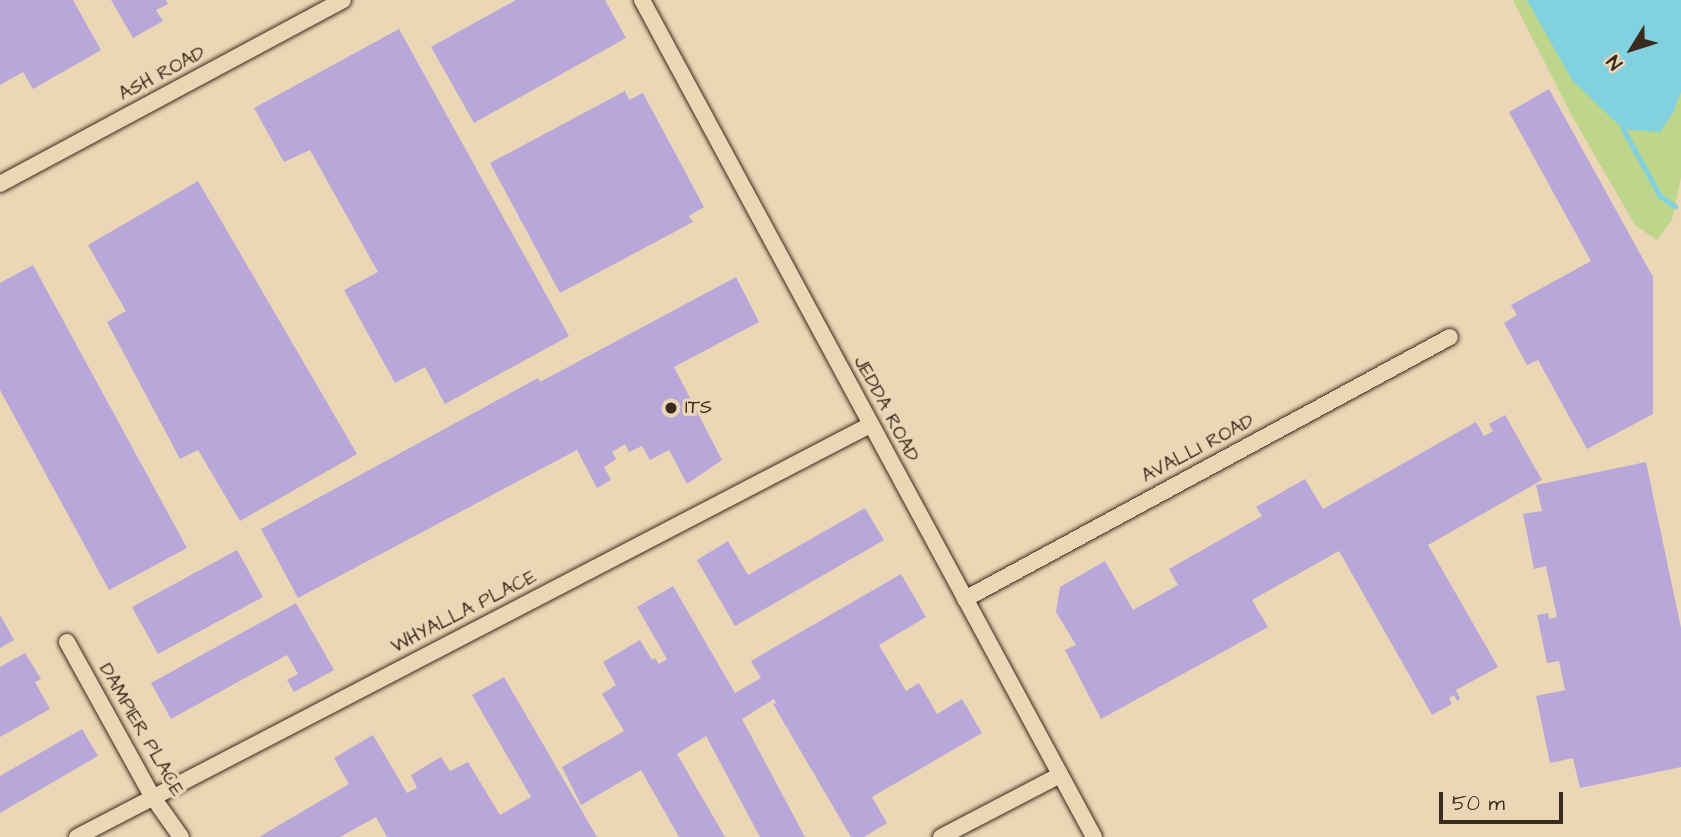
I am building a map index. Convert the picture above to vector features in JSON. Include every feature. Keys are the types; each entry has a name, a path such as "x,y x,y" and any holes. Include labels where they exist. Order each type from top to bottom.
{"street":[{"name":"ASH ROAD","path":"0,184 343,0"},
{"name":"JEDDA ROAD","path":"642,0 1094,837"},
{"name":"AVALLI ROAD","path":"965,599 1450,337"},
{"name":"WHYALLA PLACE","path":"77,837 870,425"},
{"name":"DAMPIER PLACE","path":"67,642 153,797 181,837"},
{"path":"941,837 1060,775"}],"green space":[{"path":"1513,0 1681,0 1681,177 1672,220 1657,240 1635,225 1572,116"}],"water":[{"path":"1527,0 1681,0 1681,92 1673,113 1660,132 1623,129 1572,80"}],"building":[{"path":"0,0 73,0 101,50 33,89 23,72 0,85"},
{"path":"111,0 166,0 168,4 156,10 163,21 133,38"},
{"path":"516,0 605,0 626,38 474,123 431,47"},
{"path":"399,29 569,336 445,404 425,367 395,383 344,290 378,272 310,150 284,162 254,108"},
{"path":"1549,89 1653,277 1653,414 1587,449 1538,360 1527,365 1504,323 1517,315 1511,305 1591,261 1509,112"},
{"path":"625,91 629,100 643,93 704,207 689,216 693,222 560,293 490,163"},
{"path":"198,181 357,454 240,521 198,450 180,459 107,322 126,311 88,245"},
{"path":"33,265 187,548 109,590 0,390 0,283"},
{"path":"736,277 759,322 674,367 722,460 687,484 669,450 650,460 642,446 629,452 625,444 612,452 616,459 604,467 611,480 597,488 577,450 298,598 261,529 538,378 540,382"},
{"path":"1505,415 1542,480 1428,545 1498,667 1456,690 1460,699 1457,701 1454,695 1449,698 1452,704 1432,715 1339,551 1252,600 1268,627 1101,719 1065,650 1076,645 1056,612 1060,587 1105,561 1133,610 1178,585 1169,569 1262,516 1256,507 1305,479 1323,509 1476,422 1484,436 1493,431 1489,424"},
{"path":"1646,462 1681,628 1681,767 1580,788 1573,758 1550,763 1536,696 1565,690 1559,661 1547,663 1537,615 1548,613 1549,619 1557,617 1546,566 1534,569 1523,514 1542,511 1536,485"},
{"path":"865,508 884,540 735,626 697,560 728,541 748,575"},
{"path":"237,550 263,597 158,654 132,607"},
{"path":"901,574 926,617 879,645 906,691 919,683 937,714 962,699 982,733 872,797 887,823 864,837 851,837 773,704 776,703 774,699 742,719 805,837 760,837 706,736 677,754 725,837 679,837 641,770 581,805 562,767 624,731 602,694 616,685 603,662 640,640 652,660 655,658 659,664 667,659 637,607 673,586 735,693 761,678 751,661"},
{"path":"296,603 334,670 294,692 287,680 298,674 287,655 171,719 151,683"},
{"path":"0,615 14,640 0,648"},
{"path":"25,653 41,679 35,682 50,709 0,737 0,667"},
{"path":"504,677 597,837 387,837 376,817 340,837 259,837 349,784 334,758 373,735 407,793 417,788 411,775 441,757 450,771 468,762 500,815 531,797 472,695"},
{"path":"82,729 98,756 0,813 0,776"}],"waterway":[{"path":"1624,122 1623,129 1660,196 1675,206"}],"place":[{"name":"ITS","path":"671,408"}]}
